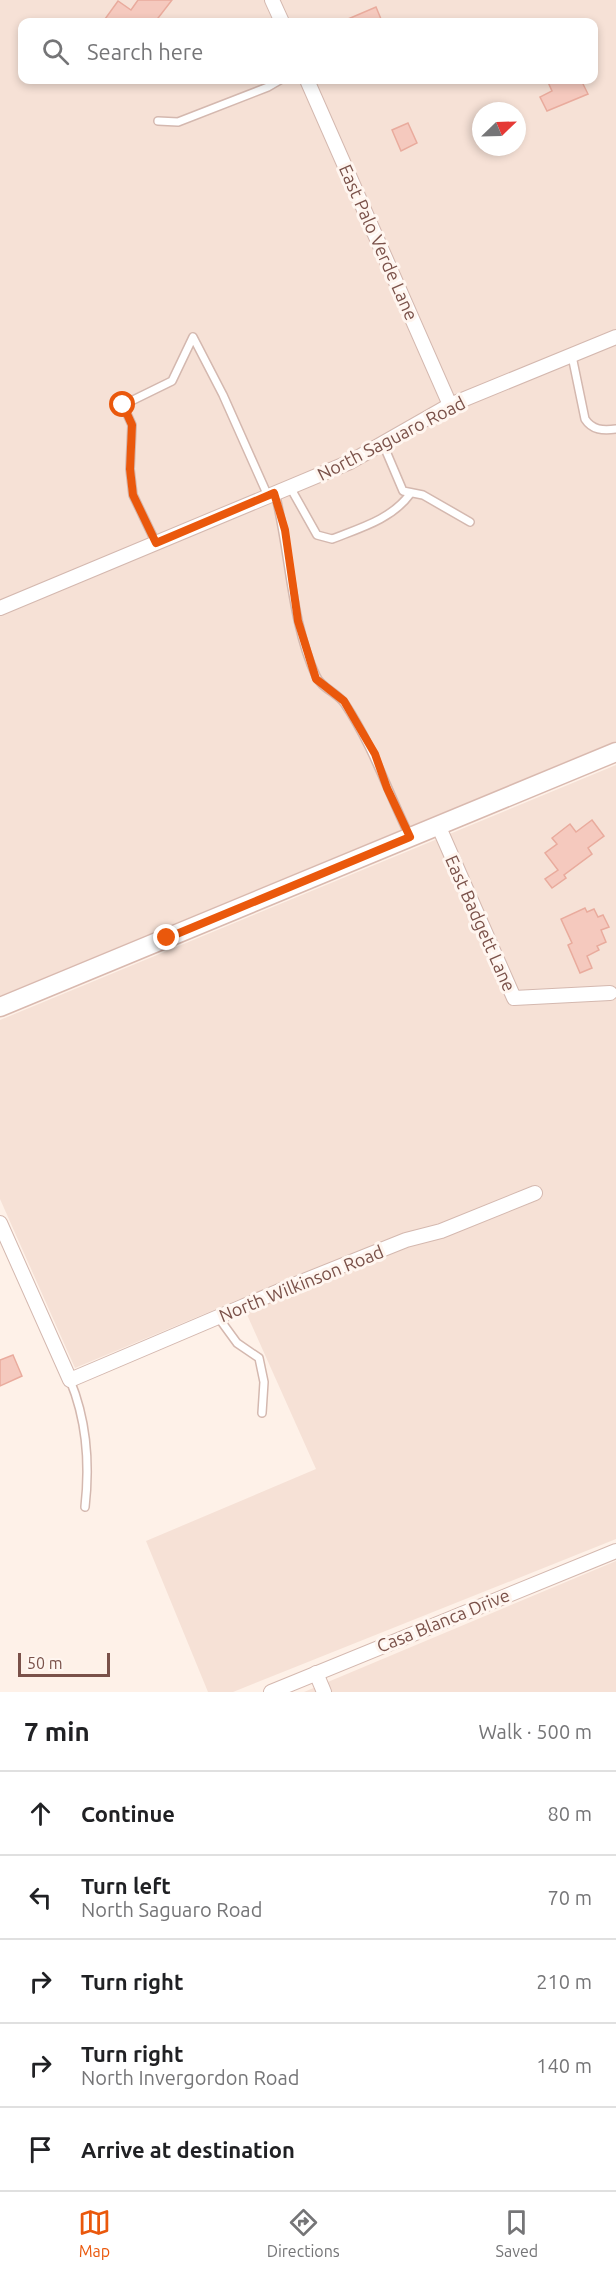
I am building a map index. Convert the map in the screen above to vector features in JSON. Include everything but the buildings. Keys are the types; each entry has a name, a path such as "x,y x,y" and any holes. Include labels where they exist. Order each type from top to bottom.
{"street":[{"path":"272,0 280,18"},
{"name":"East Palo Verde Lane","path":"309,84 450,405"},
{"name":"North Saguaro Road","path":"0,608 290,487 383,444 450,405 616,337"},
{"path":"0,1007 616,752"},
{"name":"East Badgett Lane","path":"438,825 514,998 610,993"},
{"name":"North Wilkinson Road","path":"70,1380 406,1240 441,1231 535,1193"},
{"path":"0,1223 70,1380"},
{"name":"Casa Blanca Drive","path":"271,1692 616,1551"},
{"path":"316,1673 324,1692"}],"lane":[{"path":"158,122 178,122 273,84"},
{"path":"156,543 133,495 130,469 132,425 123,405 172,381 193,337 271,494 285,530 298,621 316,679 344,701 375,754 387,788 410,837"},
{"path":"572,356 585,419 597,429 616,429"},
{"path":"383,444 403,491 423,495 470,522"},
{"path":"290,487 317,535 332,539 391,513 400,507 410,494"},
{"path":"218,1317 237,1343 259,1358 264,1382 262,1413"},
{"path":"70,1380 82,1416 87,1443 89,1474 85,1507"}],"shaded area":[{"path":"0,0 616,0 616,741 0,996"},
{"path":"616,765 616,1539 233,1692 208,1692 146,1541 316,1469 240,1299 75,1368 0,1199 0,1020"},
{"path":"616,1561 616,1692 304,1692"}],"route":[{"path":"123,405 132,425 130,469 133,495 156,543 274,493 285,530 298,621 316,679 344,701 375,754 387,788 410,837 167,938"}]}
